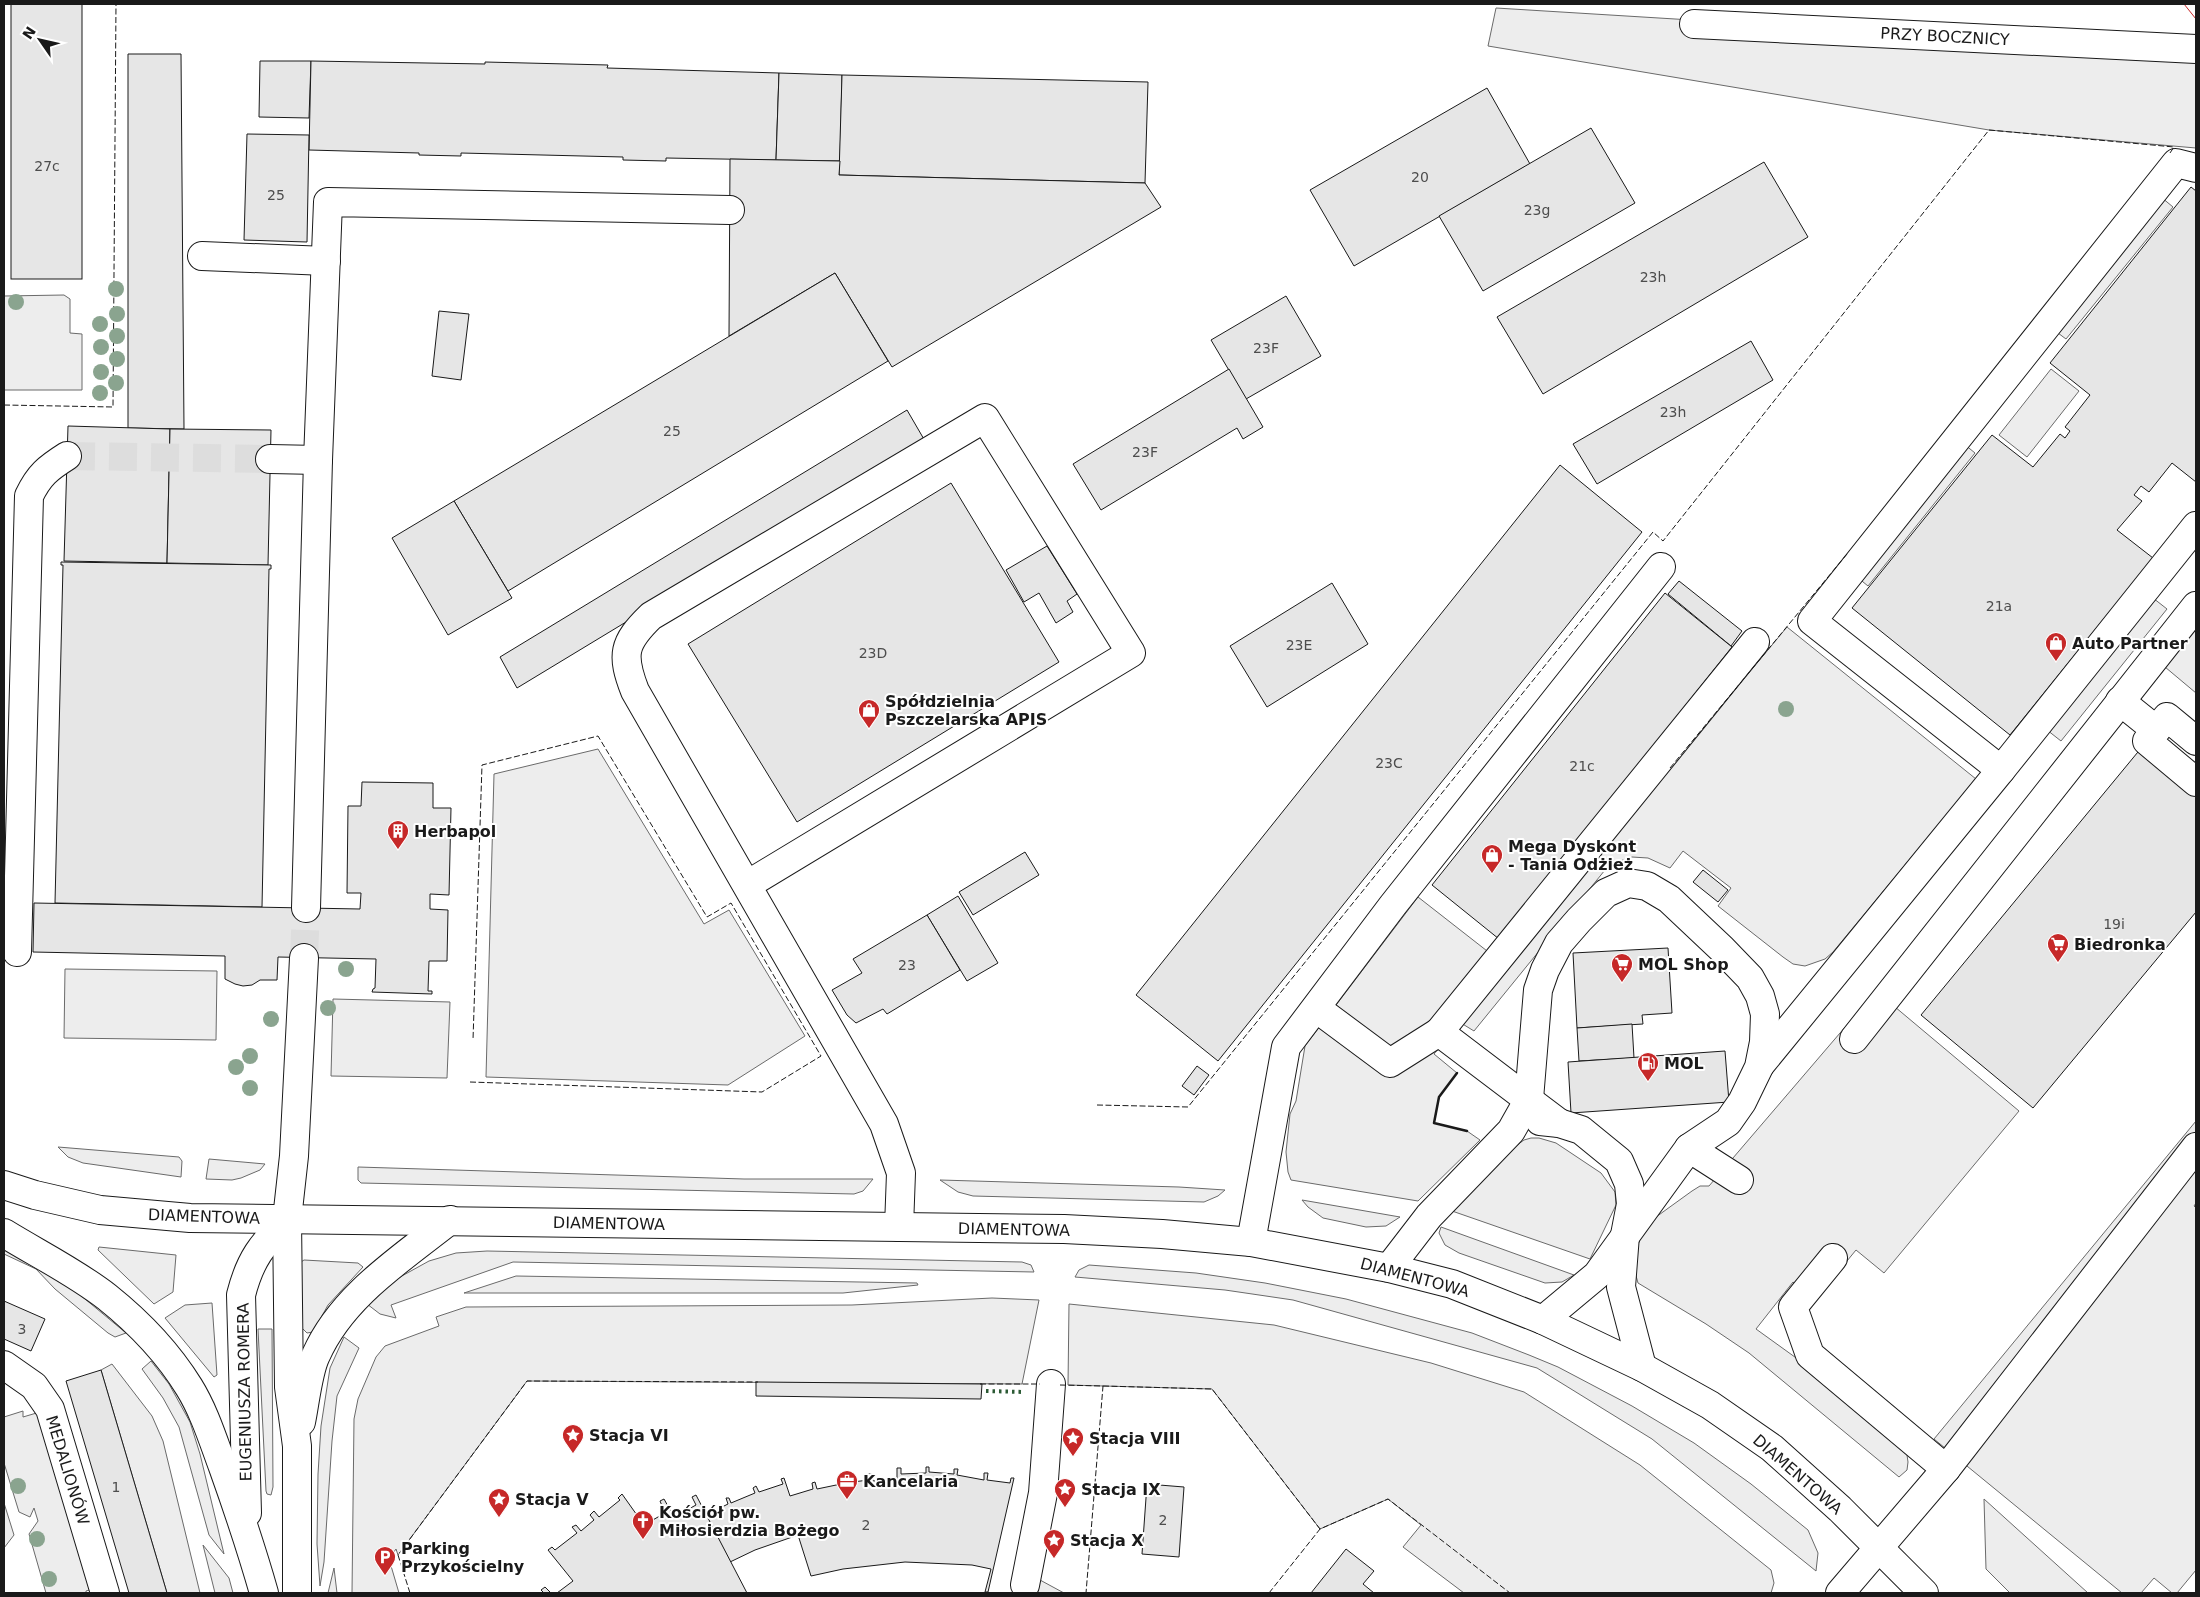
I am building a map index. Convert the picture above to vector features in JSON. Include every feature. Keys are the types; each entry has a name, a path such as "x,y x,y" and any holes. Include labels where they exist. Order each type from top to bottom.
{"street":[{"name":"PRZY BOCZNICY","path":"1694,24 2196,49"},
{"path":"2001,770 1812,621 2176,163 2196,168"},
{"path":"306,908 318,460 328,202 730,210"},
{"path":"202,256 326,261"},
{"path":"747,885 1131,653 985,418 651,616 635,632 626,651 626,669 635,692 884,1124 901,1174 899,1227"},
{"path":"17,952 29,496 37,479 51,466 67,456"},
{"path":"270,459 318,460"},
{"path":"1543,1320 1597,1275 1688,1148 1728,1122 1742,1102 1759,1067 2001,770 2196,526"},
{"path":"1251,1242 1286,1047 1393,905 1661,567"},
{"path":"1854,1039 2196,606"},
{"path":"1316,1008 1390,1063 1439,1032 1755,642"},
{"path":"2120,702 2156,730"},
{"path":"2196,741 2167,717 2147,741 2196,782"},
{"path":"1389,1268 1429,1216 1511,1131 1529,1098 1538,990 1545,970 1559,942 1606,893 1628,882 1647,886 1668,899 1750,978 1760,996 1766,1014 1764,1042 1759,1067"},
{"path":"297,1593 297,1446 289,1387 287,1219 294,1156 304,958"},
{"path":"1439,1032 1529,1098 1559,1123"},
{"path":"1511,1131 1534,1120 1559,1123 1581,1130 1619,1161 1629,1184 1631,1204 1624,1235 1621,1287 1642,1367"},
{"path":"1840,1593 1946,1469 2196,1147"},
{"path":"1688,1148 1739,1180"},
{"name":"DIAMENTOWA","path":"4,1185 36,1195 100,1210 190,1218 1064,1229 1162,1234 1251,1242 1389,1268 1452,1284 1543,1320 1642,1367 1710,1405 1772,1448 1822,1492 1924,1593"},
{"name":"EUGENIUSZA ROMERA","path":"248,1537 241,1295 248,1270 264,1243 287,1219"},
{"path":"297,1446 315,1356 337,1319 362,1292 450,1220"},
{"name":"EUGENIUSZA ROMERA","path":"4,1233 68,1270 107,1297 141,1328 166,1356 188,1386 202,1411 248,1537 264,1593"},
{"path":"1834,1258 1793,1307 1810,1355 1946,1469"},
{"name":"MEDALIONÓW","path":"4,1365 34,1386 50,1409 105,1593"},
{"path":"1025,1585 1043,1493 1051,1384"}],"shaded area":[{"path":"1496,8 2196,51 2196,148 1989,130 1488,46"},
{"path":"2161,197 2173,207 2066,339 2054,330"},
{"path":"64,295 70,299 70,333 82,334 82,390 4,390 4,296"},
{"path":"2051,369 2079,391 2027,457 1999,435"},
{"path":"1964,444 1975,453 1868,586 1857,577"},
{"path":"2153,598 2167,609 2061,741 2047,730"},
{"path":"1787,627 1976,779 1833,952 1825,959 1805,966 1793,964 1783,957 1718,906 1731,888 1683,851 1670,868 1648,858 1632,857 1617,862 1605,870 1474,1031 1461,1023 1518,951"},
{"path":"2196,629 2196,693 2165,667"},
{"path":"598,749 704,924 729,910 805,1036 728,1085 486,1077 494,774"},
{"path":"1418,897 1505,965 1434,1054 1457,1073 1439,1097 1434,1123 1467,1131 1480,1140 1418,1201 1291,1180 1288,1172 1286,1152 1290,1114 1296,1101 1305,1046"},
{"path":"65,969 217,971 216,1040 64,1038"},
{"path":"1876,991 2019,1111 1884,1273 1856,1250 1815,1300 1793,1282 1756,1329 1799,1360 1899,1444 1907,1455 1908,1462 1907,1470 1899,1477 1749,1353 1706,1324 1638,1283 1635,1272 1637,1248 1641,1236 1656,1217 1700,1186 1709,1186"},
{"path":"333,999 450,1002 447,1078 331,1076"},
{"path":"2196,1121 2196,1203 2194,1206 2196,1208 2196,1570 2177,1593 2172,1593 2154,1578 2141,1593 2122,1593 1934,1439"},
{"path":"1531,1138 1539,1138 1556,1143 1601,1173 1615,1192 1616,1205 1590,1259 1452,1211 1517,1145"},
{"path":"58,1147 179,1157 182,1161 181,1177 83,1163 68,1157"},
{"path":"209,1159 265,1164 260,1170 241,1178 232,1180 206,1179"},
{"path":"358,1167 744,1179 873,1179 863,1191 854,1194 361,1183 358,1180"},
{"path":"940,1180 1225,1190 1218,1196 1204,1202 973,1196 958,1192"},
{"path":"1302,1200 1400,1217 1386,1226 1366,1227 1323,1218"},
{"path":"1441,1227 1574,1275 1562,1282 1545,1283 1459,1253 1445,1245 1439,1233"},
{"path":"99,1247 176,1255 173,1292 154,1304 98,1250"},
{"path":"4,1249 73,1289 126,1333 115,1337 108,1333 55,1289 36,1269 4,1254"},
{"path":"487,1251 1022,1262 1031,1265 1034,1272 513,1262 391,1305 396,1318 380,1314 367,1304 391,1282 429,1261 456,1253"},
{"path":"304,1260 358,1263 363,1267 328,1305 313,1332 307,1333 302,1328 301,1262"},
{"path":"1089,1265 1196,1273 1265,1283 1346,1299 1472,1333 1558,1367 1632,1406 1694,1443 1751,1484 1808,1530 1818,1553 1816,1571 1652,1439 1537,1368 1293,1300 1225,1290 1075,1277 1079,1270"},
{"path":"516,1276 917,1283 918,1285 843,1293 464,1293"},
{"path":"992,1298 1039,1300 1022,1384 527,1381 398,1555 396,1549 389,1559 399,1593 352,1593 354,1419 358,1399 376,1357 385,1346 439,1326 436,1317 466,1307 852,1305"},
{"path":"212,1303 217,1375 214,1377 165,1318 185,1305"},
{"path":"1069,1304 1274,1325 1431,1363 1524,1392 1640,1465 1771,1570 1774,1583 1771,1593 1464,1593 1403,1547 1421,1525 1388,1499 1320,1529 1212,1389 1068,1385"},
{"path":"258,1329 272,1329 273,1487 271,1495 267,1494 266,1491"},
{"path":"344,1337 359,1348 337,1396 324,1562 320,1586 317,1544 321,1426 330,1368"},
{"path":"151,1361 169,1384 190,1422 200,1454 224,1554 209,1535 179,1427 163,1398 142,1369"},
{"path":"112,1364 152,1416 163,1441 200,1593 167,1593 101,1370"},
{"path":"50,1409 103,1586 86,1591 86,1593 46,1593 29,1534 38,1521 34,1508 30,1517 19,1512 4,1463 4,1417 23,1411 23,1417"},
{"path":"1984,1499 2088,1593 2010,1593 1986,1569"},
{"path":"4,1503 14,1535 4,1548"},
{"path":"203,1545 229,1578 233,1593 215,1593"},
{"path":"334,1568 337,1593 328,1593"},
{"path":"1040,1580 1064,1593 1017,1593"}],"building":[{"path":"11,4 82,4 82,279 11,279"},
{"path":"128,54 181,54 184,429 128,428"},
{"path":"260,61 311,61 309,118 259,117"},
{"path":"311,61 608,65 607,68 779,73 776,160 666,158 666,161 623,160 623,157 461,153 461,156 309,150"},
{"path":"779,73 842,75 840,161 776,160"},
{"path":"842,75 1148,82 1145,183 839,175"},
{"path":"1487,88 1530,164 1354,266 1310,190"},
{"path":"1591,128 1635,203 1483,291 1439,216"},
{"path":"247,134 309,135 307,242 244,240"},
{"path":"730,159 840,161 839,175 1145,183 1161,207 892,367 835,273 729,336"},
{"path":"1764,162 1808,237 1543,394 1497,317"},
{"path":"2191,187 2196,191 2196,482 2172,463 2149,492 2141,486 2134,495 2142,501 2117,530 2153,558 2010,735 1852,608 1992,435 2033,467 2060,434 2065,438 2070,431 2065,427 2090,395 2050,363"},
{"path":"835,273 888,361 508,591 454,501"},
{"path":"1286,296 1321,356 1246,399 1211,340"},
{"path":"439,311 469,314 461,380 432,376"},
{"path":"1751,341 1773,380 1597,484 1573,444"},
{"path":"1229,369 1263,427 1243,439 1237,428 1101,510 1073,464"},
{"path":"907,410 925,441 517,688 500,657"},
{"path":"68,426 170,429 167,563 64,561"},
{"path":"170,429 271,430 268,565 167,563"},
{"path":"1560,465 1642,532 1218,1061 1136,995"},
{"path":"951,483 1059,662 797,822 688,644"},
{"path":"454,501 512,598 448,635 392,538"},
{"path":"1047,546 1077,594 1067,601 1073,612 1056,623 1039,593 1024,602 1006,570"},
{"path":"61,562 271,565 271,569 269,569 262,907 55,903 63,565 61,565"},
{"path":"1679,581 1742,631 1731,646 1668,594"},
{"path":"1332,583 1368,644 1267,707 1230,646"},
{"path":"1665,593 1732,647 1499,939 1432,885"},
{"name":"Biedronka","path":"2147,741 2196,782 2196,912 2033,1108 1921,1015"},
{"name":"Herbapol","path":"362,782 433,783 433,808 451,808 449,895 430,894 430,909 448,910 447,961 429,961 428,991 432,991 432,994 372,992 375,988 376,959 278,957 277,980 260,980 252,985 243,986 225,979 225,956 33,952 34,903 360,909 361,893 347,893 348,806 361,806"},
{"path":"1025,852 1039,875 973,915 959,892"},
{"path":"1703,870 1728,890 1718,902 1693,882"},
{"path":"958,896 998,963 967,981 927,915"},
{"path":"927,915 960,970 887,1014 883,1009 856,1023 847,1015 832,990 862,973 853,959"},
{"name":"MOL Shop","path":"1668,948 1672,1013 1642,1015 1643,1024 1577,1028 1573,953"},
{"path":"1632,1024 1634,1058 1579,1061 1577,1028"},
{"name":"MOL","path":"1725,1051 1729,1102 1571,1113 1568,1062"},
{"path":"1197,1066 1209,1075 1194,1095 1182,1086"},
{"path":"4,1301 45,1319 31,1351 4,1339"},
{"path":"101,1370 167,1593 129,1593 66,1381"},
{"path":"756,1382 982,1384 981,1399 756,1396"},
{"path":"926,1467 929,1467 929,1472 954,1474 954,1469 958,1469 957,1475 984,1480 984,1473 988,1473 987,1480 1010,1483 1011,1478 1014,1478 988,1592 985,1592 991,1569 972,1565 905,1562 843,1569 811,1576 798,1535 755,1550 730,1562 706,1515 728,1504 726,1498 729,1498 731,1503 755,1493 753,1488 756,1486 759,1492 783,1484 781,1479 784,1478 790,1496 813,1489 812,1483 815,1482 817,1489 841,1484 840,1477 843,1477 844,1483 869,1480 868,1474 872,1474 873,1481 897,1480 897,1468 901,1468 901,1474 926,1473"},
{"path":"1147,1484 1184,1487 1179,1557 1142,1554"},
{"name":"Kościół pw. Miłosierdzia Bożego","path":"622,1494 644,1525 665,1513 660,1501 664,1499 674,1517 696,1505 692,1497 696,1495 747,1593 557,1593 573,1581 548,1550 552,1547 555,1550 577,1533 572,1527 576,1525 581,1531 594,1520 590,1515 594,1511 599,1517 620,1500 618,1498"},
{"path":"1346,1549 1374,1571 1363,1584 1374,1593 1311,1593"},
{"path":"545,1587 551,1593 544,1593 541,1590"}],"tunnel":[{"path":"67,456 270,459"},
{"path":"304,958 306,908"}],"hedge":[{"path":"986,1391 1025,1392"}],"fence":[{"path":"4,405 113,407 116,4"},
{"path":"1097,1105 1188,1107 1653,532 1663,541 1989,130 2174,147 2170,153"},
{"path":"1670,768 1847,554"},
{"path":"470,1082 762,1092 821,1056 731,903 707,917 598,736 482,765 473,1040"},
{"path":"410,1593 398,1555 527,1381 758,1382"},
{"path":"980,1384 1040,1384"},
{"path":"1060,1385 1103,1386 1086,1593"},
{"path":"1103,1386 1212,1389 1320,1529"},
{"path":"1269,1593 1320,1529 1388,1499 1510,1593"}],"wall":[{"path":"1457,1073 1439,1097 1434,1123 1467,1131"}],"power":[{"path":"2184,4 2196,19"}],"place":[{"name":"Auto Partner","path":"2056,662"},
{"name":"Spółdzielnia Pszczelarska APIS","path":"869,729"},
{"name":"Herbapol","path":"398,850"},
{"name":"Mega Dyskont - Tania Odżież","path":"1492,874"},
{"name":"Biedronka","path":"2058,963"},
{"name":"MOL Shop","path":"1622,983"},
{"name":"MOL","path":"1648,1082"},
{"name":"Stacja VI","path":"573,1454"},
{"name":"Stacja VIII","path":"1073,1457"},
{"name":"Kancelaria","path":"847,1500"},
{"name":"Stacja IX","path":"1065,1508"},
{"name":"Stacja V","path":"499,1518"},
{"name":"Kościół pw. Miłosierdzia Bożego","path":"643,1540"},
{"name":"Stacja X","path":"1054,1559"},
{"name":"Parking Przykościelny","path":"385,1576"}]}
